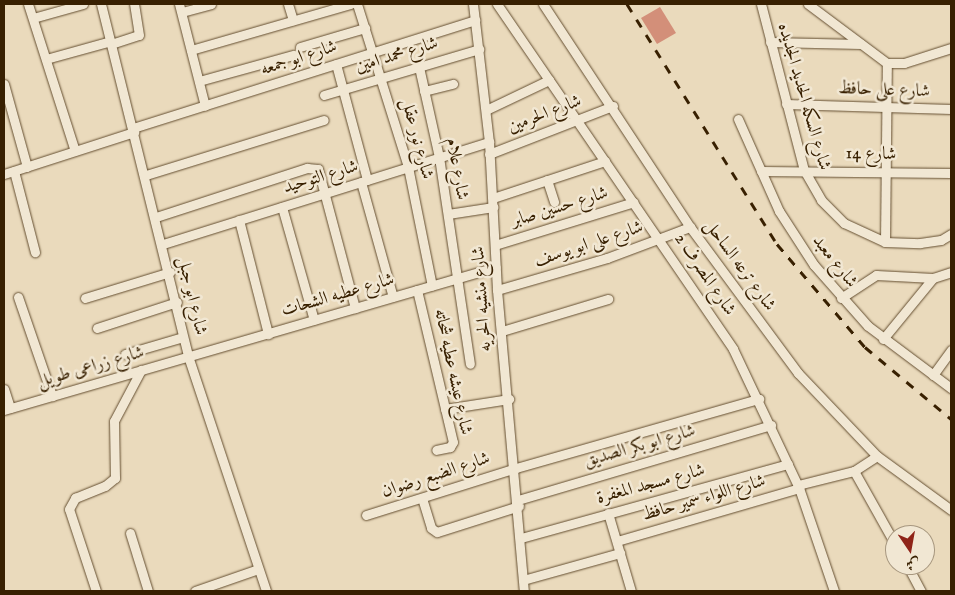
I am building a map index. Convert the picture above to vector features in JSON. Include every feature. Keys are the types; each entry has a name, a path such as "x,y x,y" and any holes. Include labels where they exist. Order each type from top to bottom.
{"street":[{"path":"28,4 75,151"},
{"path":"33,18 83,4"},
{"name":"شارع ابو جبل","path":"101,4 170,272 188,356 266,591"},
{"path":"46,59 139,35 134,4"},
{"path":"205,106 181,8 211,4"},
{"path":"288,4 293,20"},
{"path":"191,50 350,4"},
{"name":"شارع نور عقل","path":"357,4 374,52 408,167 432,286"},
{"name":"شارع منشيه الحريه","path":"473,4 490,154 497,290 516,468 524,591"},
{"name":"شارع المصرف 2","path":"497,4 724,333 759,399 799,486 834,591"},
{"name":"شارع ترعه الساحل","path":"543,4 613,106 690,227 798,373 822,402 877,456 951,510"},
{"name":"شارع السكه الحديد الجديده","path":"761,4 804,170 816,193 832,213 857,231 885,242 932,242 951,234"},
{"path":"808,4 887,63 904,63 951,48"},
{"name":"شارع ابو جمعه","path":"4,174 205,106 475,20"},
{"path":"300,47 365,28"},
{"path":"770,42 862,44"},
{"name":"شارع محمد امين","path":"324,95 479,49"},
{"path":"199,81 293,55"},
{"path":"885,242 887,63"},
{"path":"336,64 392,297"},
{"name":"شارع علام","path":"419,67 439,157 470,364"},
{"path":"486,110 549,80"},
{"path":"4,84 27,167"},
{"path":"424,91 453,84"},
{"name":"شارع على حافظ","path":"786,104 951,109"},
{"name":"شارع الحرمين","path":"490,154 613,106"},
{"name":"شارع معبد","path":"738,119 793,236 841,298 883,339 951,388"},
{"path":"146,175 324,120"},
{"name":"شارع التوحيد","path":"163,244 488,142"},
{"path":"448,214 493,202 605,160"},
{"path":"156,217 313,167 321,174 327,193 354,308"},
{"path":"14,171 35,252"},
{"name":"شارع 14","path":"761,171 951,173"},
{"path":"548,180 554,202"},
{"name":"شارع حسين صابر","path":"495,245 634,202"},
{"path":"282,207 314,320"},
{"path":"240,220 268,334"},
{"name":"شارع على ابو يوسف","path":"497,290 598,261 690,227"},
{"name":"شارع عطيه الشحات","path":"188,356 496,268"},
{"path":"85,298 170,272"},
{"path":"841,298 876,275 932,278 951,272"},
{"path":"883,339 932,278"},
{"name":"شارع عيشه عطيه شحاته","path":"417,290 453,442 450,447 436,450"},
{"path":"18,297 52,396"},
{"path":"502,331 608,299"},
{"path":"97,328 177,302"},
{"path":"125,354 184,337"},
{"path":"933,375 951,350"},
{"name":"شارع زراعى طويل","path":"7,409 188,356"},
{"path":"96,591 69,509 75,498 105,486 115,478 114,421 141,370"},
{"path":"4,389 7,409"},
{"path":"445,410 509,399"},
{"name":"شارع الضبع رضوان","path":"366,515 516,468 759,399"},
{"name":"شارع ابو بكر الصديق","path":"422,498 432,528 437,532 518,503 771,425"},
{"name":"شارع اللواء سمير حافظ","path":"617,541 854,471 877,456"},
{"name":"شارع مسجد المغفرة","path":"522,538 788,464"},
{"path":"854,471 885,526"},
{"path":"608,513 631,591"},
{"path":"130,533 148,591"},
{"path":"524,580 620,553"},
{"path":"195,591 258,569"},
{"path":"912,575 921,591"}],"building":[{"path":"660,7 676,33 657,44 641,18"}],"railway":[{"path":"627,4 777,244 865,347 951,419"}]}
